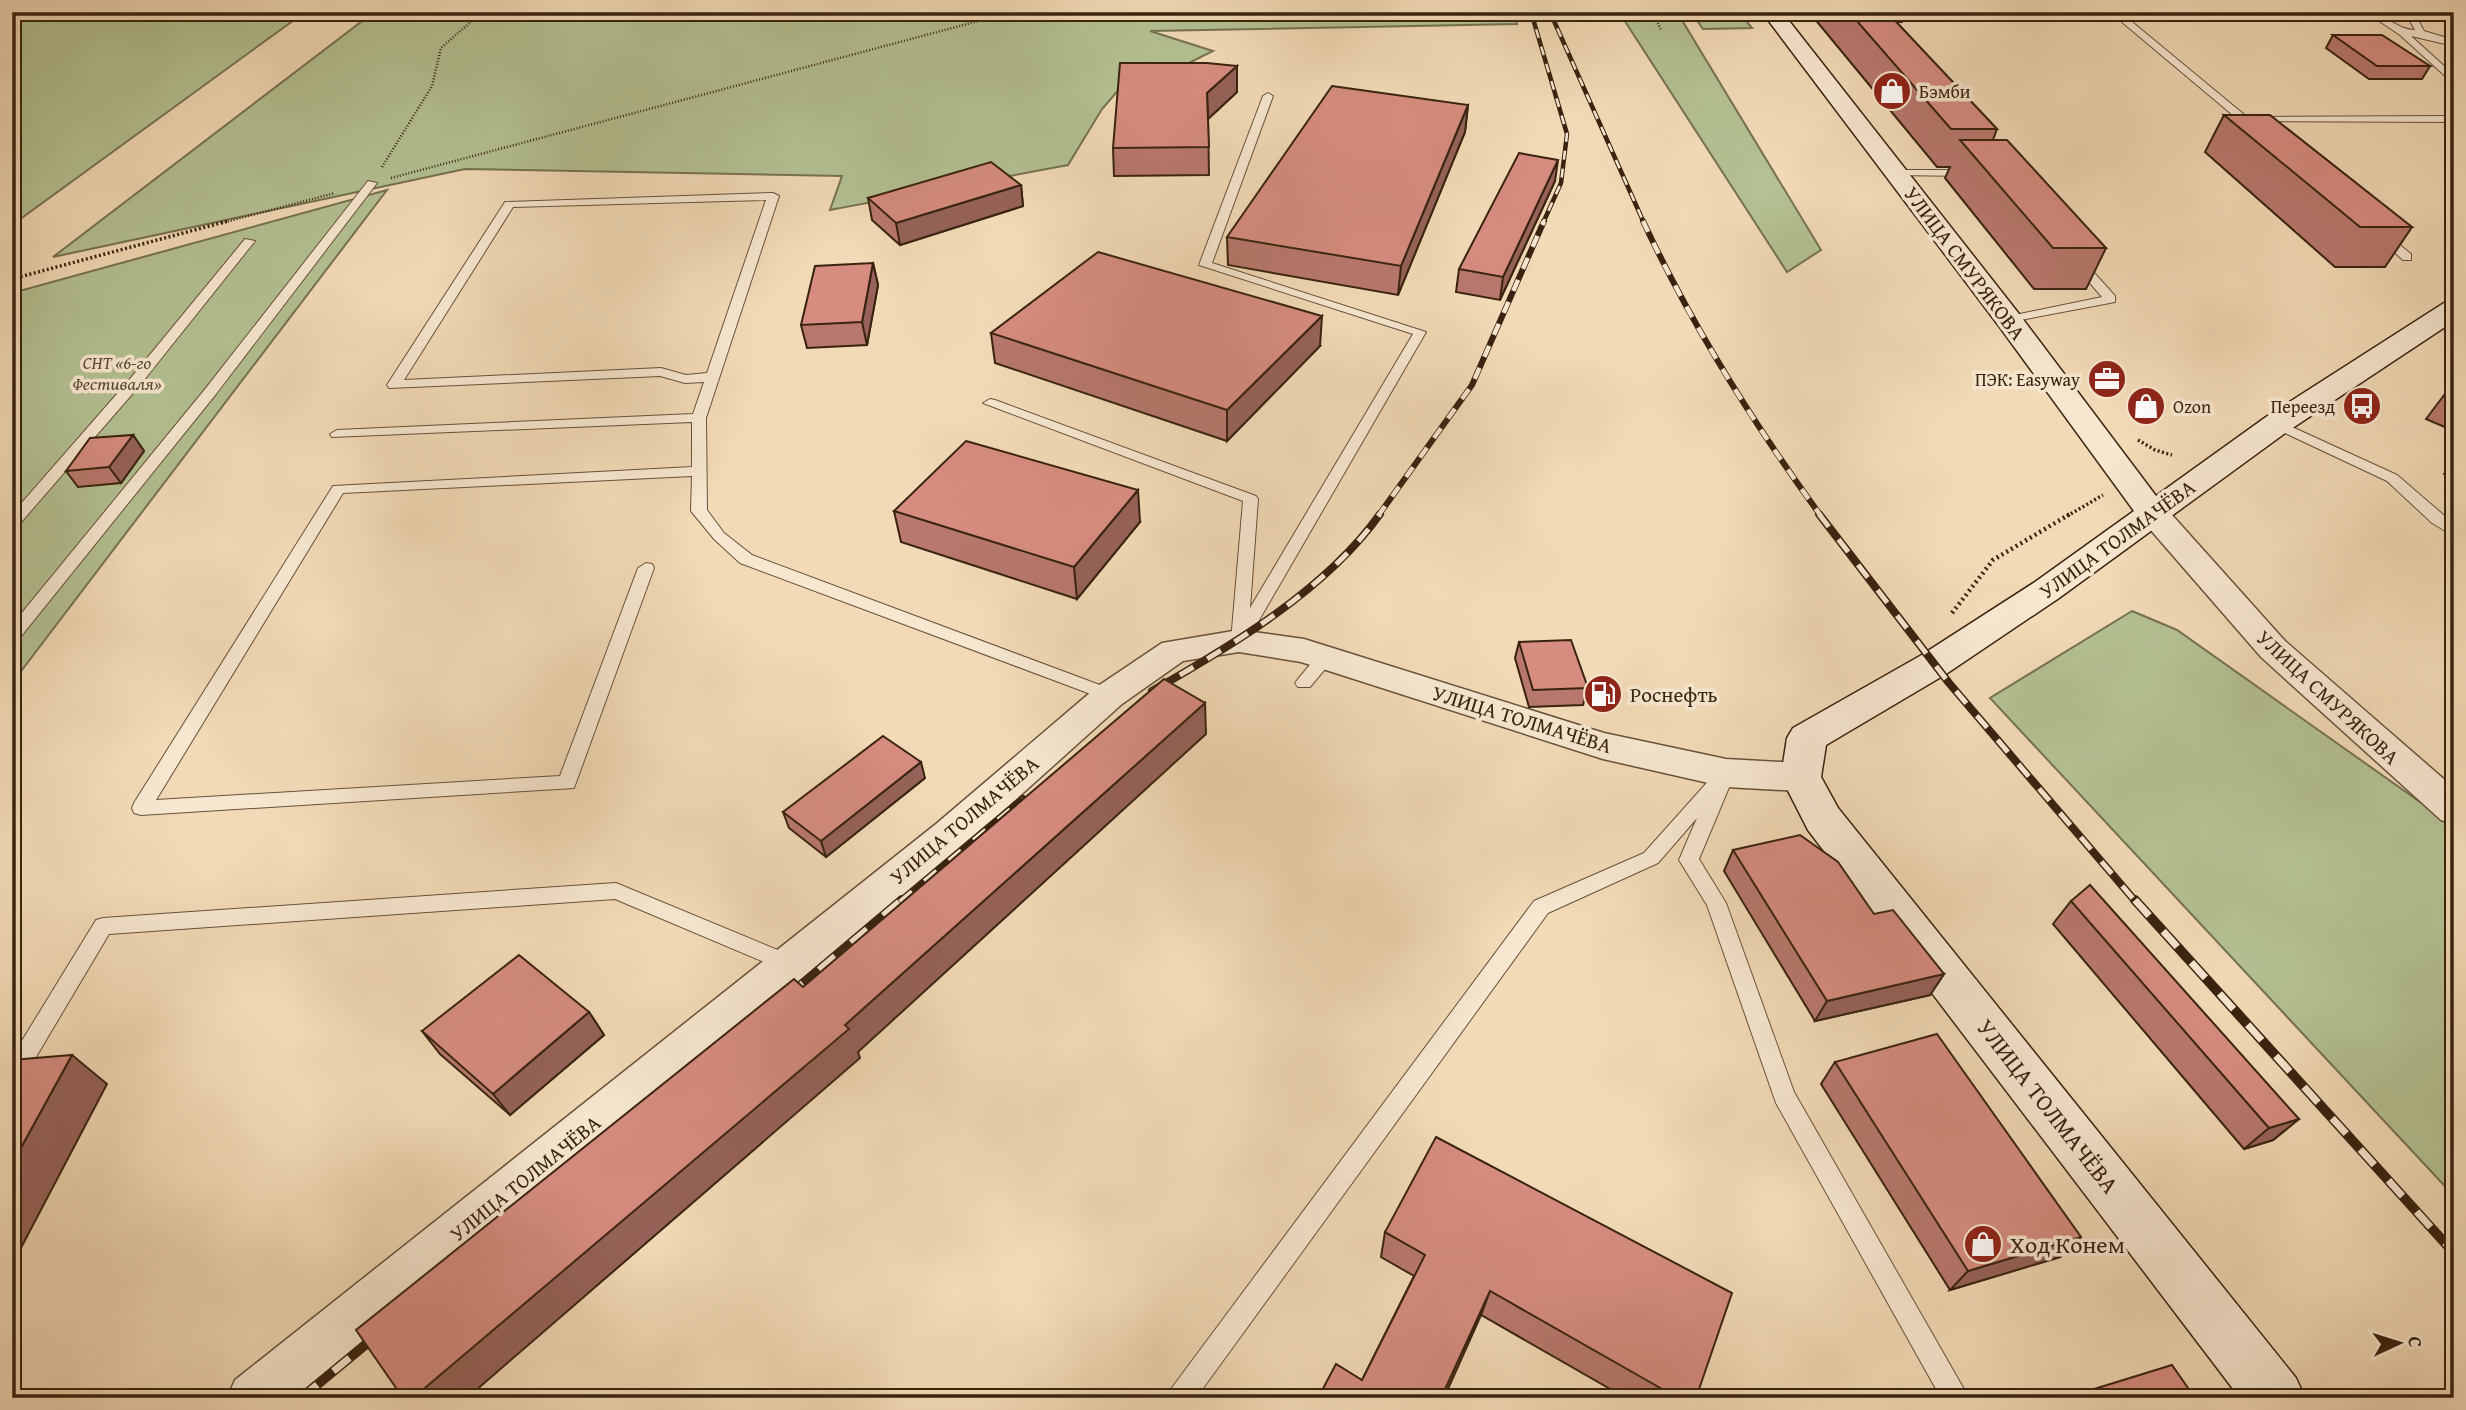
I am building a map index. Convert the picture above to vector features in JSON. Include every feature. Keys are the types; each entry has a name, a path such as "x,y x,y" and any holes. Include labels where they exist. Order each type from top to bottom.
{"street":[{"name":"УЛИЦА СМУРЯКОВА","path":"1772,12 2009,320 2127,482 2153,513 2273,649 2454,810"},
{"name":"УЛИЦА ТОЛМАЧЁВА","path":"2276,1398 1823,819 1801,777 1807,738 1944,658 2047,590 2277,424 2454,309"},
{"name":"УЛИЦА ТОЛМАЧЁВА","path":"253,1398 950,835 1110,695 1174,651 1238,641 1304,651 1315,670 1603,746 1726,773 1801,777"}],"lane":[{"path":"2114,12 2263,135"},
{"path":"2370,12 2403,33 2454,81"},
{"path":"2409,12 2421,33"},
{"path":"2403,33 2421,33 2454,43"},
{"path":"1238,641 1420,332 1205,265 1268,96"},
{"path":"2243,118 2454,119"},
{"path":"1897,173 1986,173"},
{"path":"12,636 211,391 372,183"},
{"path":"713,377 685,379 661,372 394,385 509,204 773,196 713,377 699,418 699,511 719,536 746,559 1110,695"},
{"path":"2366,222 2407,257"},
{"path":"12,524 135,382 249,241"},
{"path":"2009,320 2111,299 2068,251"},
{"path":"990,403 1251,499 1238,641"},
{"path":"337,433 699,418"},
{"path":"2277,424 2392,478 2437,520 2454,531"},
{"path":"646,568 567,783 141,808 338,489 699,471"},
{"path":"1180,1398 1541,907 1651,858 1726,773"},
{"path":"1726,773 1689,860 1716,903 1784,1096 1956,1398"},
{"path":"12,1077 103,926 616,891 790,964"}],"path":[{"path":"372,183 432,86 441,48 482,12"},
{"path":"12,279 1012,12"},
{"path":"1583,12 1597,19"},
{"path":"1653,12 1661,30"},
{"path":"1945,622 1993,560 2104,494"}],"green space":[{"path":"12,12 305,12 12,225"},
{"path":"374,12 1513,12 1517,24 1150,31 1213,51 1159,78 1122,86 1102,109 1068,165 830,210 842,176 465,169 53,257"},
{"path":"1619,12 1677,12 1821,250 1787,272"},
{"path":"1691,12 1739,12 1752,28 1703,29"},
{"name":"СНТ «6-го Фестиваля»","path":"387,190 12,683 12,293"},
{"path":"2132,611 2177,630 2454,826 2454,1196 1990,698"}],"building":[{"path":"1849,12 1887,12 1997,129 1951,129"},
{"path":"2333,35 2382,35 2430,66 2377,66"},
{"path":"1120,63 1207,63 1237,66 1207,93 1209,147 1113,148"},
{"path":"1332,86 1468,105 1401,266 1227,237"},
{"path":"2224,115 2270,115 2412,227 2360,227"},
{"path":"1960,140 2007,140 2106,248 2053,248"},
{"path":"1519,153 1558,160 1503,277 1459,269"},
{"path":"991,162 1021,185 896,223 868,198"},
{"path":"1098,252 1322,316 1227,410 991,333"},
{"path":"873,263 862,322 801,325 815,266"},
{"path":"133,435 109,467 66,471 90,438"},
{"path":"966,441 1138,490 1074,567 894,511"},
{"path":"1571,640 1588,688 1533,690 1519,642"},
{"path":"1164,679 1205,703 845,1025 849,1029 413,1398 403,1398 356,1330 794,979 803,987"},
{"path":"883,736 921,762 821,841 783,812"},
{"path":"1800,835 1838,862 1874,914 1893,910 1944,974 1827,1001 1733,850"},
{"path":"2090,885 2299,1119 2269,1128 2071,901"},
{"path":"519,955 589,1012 493,1094 422,1031"},
{"path":"1937,1034 2081,1237 1968,1271 1835,1062"},
{"path":"72,1055 12,1164 12,1060"},
{"path":"1436,1137 1732,1293 1696,1398 1678,1398 1490,1291 1441,1398 1318,1398 1336,1364 1362,1380 1425,1255 1385,1232"},
{"path":"2172,1365 2195,1398 2065,1398"}],"railway":[{"path":"1531,12 1567,134 1561,183 1543,223"},
{"path":"1550,12 1644,223"},
{"path":"1378,516 1472,385 1544,221"},
{"path":"1643,221 1682,298 1725,373 1821,516"},
{"path":"1152,691 1245,635 1305,592 1358,542 1380,514"},
{"path":"1819,514 1949,683 2136,902"},
{"path":"900,902 1023,799"},
{"path":"787,997 902,900"},
{"path":"2135,900 2454,1253"},
{"path":"301,1398 382,1331"}],"place":[{"name":"Бэмби","path":"1892,91"},
{"name":"ПЭК: Easyway","path":"2107,379"},
{"name":"Ozon","path":"2146,406"},
{"name":"Переезд","path":"2362,406"},
{"name":"Роснефть","path":"1603,694"},
{"name":"Ход Конем","path":"1983,1244"}]}
